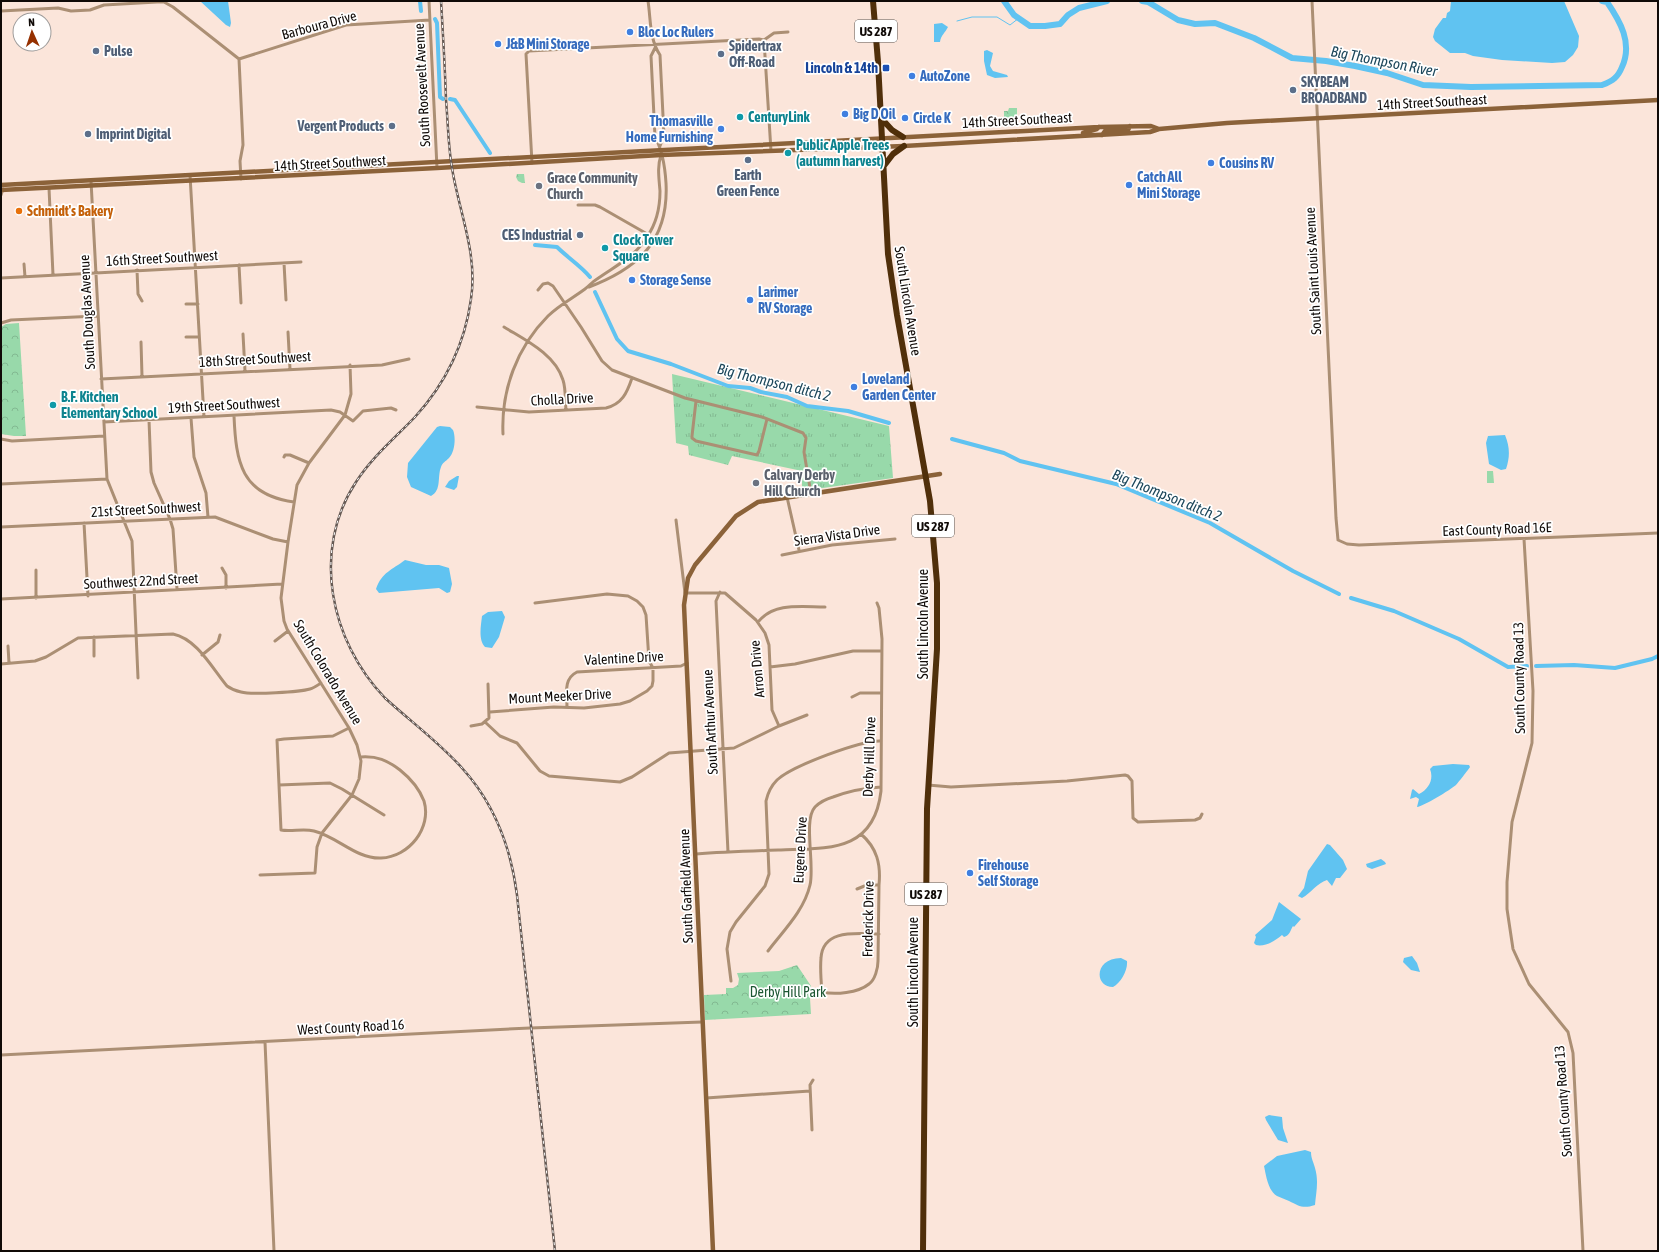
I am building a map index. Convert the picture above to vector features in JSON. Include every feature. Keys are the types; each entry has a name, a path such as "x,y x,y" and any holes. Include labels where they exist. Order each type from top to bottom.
{"highway":[{"name":"South Lincoln Avenue","path":"873,1 886,223 891,276 926,476 937,583 934,710 928,785 926,865 922,1251"},
{"path":"880,117 892,130 903,137"},
{"path":"883,167 893,154 904,146"}],"main road":[{"name":"14th Street Southeast","path":"661,150 1099,127 1151,126 1158,128 1658,100"},
{"path":"1102,135 1105,131 1128,130 1130,126"},
{"path":"1052,138 1058,135 1088,133 1099,127"},
{"name":"14th Street Southeast","path":"661,150 771,151 904,146 1150,132 1158,128"},
{"name":"14th Street Southwest","path":"2,189 190,176 661,150"},
{"name":"14th Street Southwest","path":"2,189 49,188 91,183 241,179 532,163 661,150"},
{"path":"685,593 688,578 695,565 736,516 758,502 940,474"},
{"name":"South Garfield Avenue","path":"685,593 690,751 696,854 713,1251"}],"street":[{"name":"South Roosevelt Avenue","path":"429,1 437,168"},
{"path":"503,434 503,410 510,378 517,360 527,342 546,318 564,302 585,289 640,248 649,235 658,211 660,192 658,164 664,136 660,55 651,34 648,1"},
{"name":"South Saint Louis Avenue","path":"1312,1 1338,540"},
{"path":"1,11 58,8 70,11 90,10 104,5 164,2 173,7 239,59 243,145 240,161 241,179"},
{"name":"Barboura Drive","path":"239,59 346,26 430,20"},
{"path":"532,163 527,52 759,39 764,40 774,33 788,32"},
{"path":"764,40 771,151"},
{"path":"585,289 619,273 633,264 647,250 656,237 665,214 667,202 665,164 655,136 651,56 655,46"},
{"path":"190,176 204,417"},
{"name":"South Douglas Avenue","path":"91,183 107,479 132,541 138,678"},
{"path":"49,188 53,275"},
{"path":"578,205 595,205 600,207 649,235"},
{"name":"16th Street Southwest","path":"1,278 301,262"},
{"path":"284,263 286,300"},
{"path":"24,264 25,277"},
{"path":"239,265 241,303"},
{"path":"137,270 138,294 142,301"},
{"path":"538,290 543,284 548,283 553,286 602,361 612,370 696,401 767,419 805,434 806,438 804,452 811,494"},
{"path":"186,304 198,304"},
{"path":"1,323 11,320 98,316"},
{"path":"504,327 548,356 558,368 564,383 566,410"},
{"path":"288,332 290,369"},
{"path":"243,334 245,371"},
{"path":"186,337 199,337"},
{"path":"141,342 142,376"},
{"name":"18th Street Southwest","path":"101,379 382,365 408,359"},
{"name":"South Colorado Avenue","path":"260,875 315,873 316,852 322,833 352,795 359,779 361,757 349,728 288,631 284,621 282,606 282,584 297,485 309,463 345,415 351,394 350,366"},
{"name":"Cholla Drive","path":"477,407 529,412 606,408 614,405 624,396 632,378"},
{"path":"696,401 692,436 693,440 696,441 757,455 767,419"},
{"name":"19th Street Southwest","path":"104,422 331,410 345,415 353,421 363,411 391,408 396,410"},
{"path":"234,416 236,448 239,461 248,480 255,488 263,492 283,500 294,502"},
{"path":"191,418 194,457 206,493 208,517"},
{"path":"149,420 151,472 154,483 170,519 174,537 177,589"},
{"path":"1,439 12,441 104,436"},
{"path":"284,457 285,455 290,455 309,463"},
{"path":"1,484 107,479"},
{"path":"787,497 799,550"},
{"name":"21st Street Southwest","path":"1,527 208,517 221,519 273,540 288,542"},
{"name":"South Garfield Avenue","path":"676,520 685,593"},
{"path":"84,523 88,596"},
{"name":"East County Road 16E","path":"1338,540 1347,544 1359,545 1658,534"},
{"name":"Sierra Vista Drive","path":"782,555 799,550 832,545 895,539"},
{"name":"South County Road 13","path":"1524,539 1533,692 1532,743 1512,822 1507,876 1508,909 1513,949 1528,984 1568,1032 1573,1052 1583,1251"},
{"path":"222,568 226,575 226,588"},
{"path":"36,570 36,598"},
{"name":"Southwest 22nd Street","path":"1,599 88,596 177,589 226,588 282,584"},
{"path":"685,593 720,592"},
{"name":"Arron Drive","path":"720,592 731,597 758,622 765,633 768,641 772,710 779,726"},
{"name":"South Arthur Avenue","path":"720,592 716,602 728,852"},
{"name":"Mount Meeker Drive","path":"485,722 489,718 490,712 554,706 584,708 620,704 630,701 647,691 652,686 653,668 649,661 646,615 643,607 628,596 607,594 535,603"},
{"name":"Derby Hill Drive","path":"696,854 811,849 838,846 861,834 871,823 880,798 881,787 882,650 879,608 877,603"},
{"path":"758,622 768,612 779,608 825,607"},
{"path":"275,641 288,631"},
{"path":"1,664 35,662 76,639 175,634 189,641 227,686 242,693 304,690 315,687 321,683"},
{"path":"202,655 218,642 220,635"},
{"path":"94,637 94,656"},
{"path":"8,646 9,663"},
{"path":"770,667 795,664 853,651 882,650"},
{"name":"Valentine Drive","path":"567,707 567,684 575,673 681,666 687,663"},
{"path":"488,684 490,712"},
{"path":"852,698 860,693 881,693"},
{"path":"470,726 479,725 485,722 500,736 517,743 540,771 554,778 620,782 632,777 669,753 737,747 779,726 807,715"},
{"path":"349,728 343,733 334,736 278,740 276,743 281,830 307,829 322,833 362,855 377,858 388,858 403,852 414,843 424,824 425,810 422,796 414,783 385,760 376,757 361,757"},
{"path":"731,981 727,949 730,932 736,922 765,886 769,874 766,807 767,794 772,786 779,779 817,759 864,743 881,741"},
{"path":"928,785 951,787 1067,781 1128,776 1132,781 1133,816 1138,822 1195,820 1200,818 1202,814"},
{"path":"279,785 330,783 384,814"},
{"name":"Eugene Drive","path":"768,951 796,915 804,902 811,881 810,818 814,809 819,803 851,791 881,787"},
{"name":"Frederick Drive","path":"861,834 871,843 880,869 879,885 879,934 878,964 869,984 850,991 822,992 821,957 823,948 829,940 840,934 879,934"},
{"path":"856,889 867,885 879,885"},
{"name":"West County Road 16","path":"1,1055 560,1027 702,1022"},
{"path":"264,1042 274,1251"},
{"path":"812,1130 810,1085 813,1080"},
{"path":"706,1098 810,1091"}],"green space":[{"path":"1009,108 1017,108 1017,117 1004,118 1004,111 1008,111"},
{"path":"517,174 524,174 525,183 518,181 516,177"},
{"path":"19,323 26,436 1,434 1,327 6,324"},
{"path":"672,374 889,426 893,478 802,491 802,471 732,456 728,465 689,455 688,446 676,443"},
{"path":"1487,471 1493,471 1494,483 1487,483"},
{"name":"Derby Hill Park","path":"797,965 811,986 811,991 814,995 810,998 811,1014 705,1020 704,995 726,994 726,988 733,988 738,985 739,979 737,973 779,971"}],"water":[{"path":"200,1 228,1 231,23 230,27 226,25"},
{"path":"1451,1 1564,1 1579,36 1578,47 1573,55 1565,62 1552,63 1502,60 1473,56 1465,53 1450,53 1435,41 1433,37 1435,29 1443,18 1446,18 1447,13 1450,11"},
{"path":"942,23 948,27 940,42 934,42 934,24"},
{"path":"987,50 993,53 990,66 993,71 1007,75 1008,77 995,78 987,75 984,61 984,51"},
{"path":"437,427 450,427 453,430 453,452 441,467 437,490 431,496 411,487 407,477 408,463"},
{"path":"1505,435 1509,448 1509,456 1506,469 1501,470 1489,464 1486,443 1488,436"},
{"path":"459,476 457,487 454,490 445,487 449,481"},
{"path":"405,560 449,568 452,584 450,592 447,593 439,588 379,593 376,589 378,583 384,575"},
{"path":"502,611 505,617 499,637 492,648 485,647 481,640 482,616 488,612"},
{"path":"1453,764 1469,765 1470,767 1456,785 1431,801 1417,807 1419,799 1416,797 1410,799 1412,790 1413,789 1419,794 1428,787 1431,780 1430,769 1433,766"},
{"path":"1327,844 1330,845 1343,860 1347,869 1340,878 1336,878 1332,886 1327,880 1320,883 1302,898 1298,896 1304,888 1308,871"},
{"path":"1381,859 1386,864 1372,869 1367,867 1366,864"},
{"path":"1279,902 1301,919 1294,927 1293,926 1288,935 1284,937 1282,935 1266,944 1256,945 1254,943 1256,937 1255,935 1272,920"},
{"path":"1412,956 1417,963 1420,972 1411,970 1403,962 1404,958"},
{"path":"1121,958 1127,961 1123,976 1119,983 1113,987 1107,986 1100,978 1102,967 1112,959"},
{"path":"1269,1115 1282,1117 1283,1128 1288,1143 1278,1140 1266,1120 1265,1117"},
{"path":"1305,1150 1311,1152 1317,1182 1315,1205 1304,1207 1274,1194 1268,1182 1264,1166 1277,1156"}],"waterway":[{"name":"Big Thompson ditch 2","path":"420,1 421,11"},
{"name":"Big Thompson River","path":"1004,1 1014,15 1030,26 1060,24 1068,15 1079,8 1107,1"},
{"name":"Big Thompson River","path":"1142,1 1148,2 1178,20 1195,24 1215,23 1254,38 1292,58 1326,61 1355,66 1387,73 1423,85 1471,87 1602,85 1609,82 1617,76 1622,67 1625,58 1626,41 1624,33 1616,17 1607,2 1602,1"},
{"path":"957,21 972,17 997,17 1010,25 1019,18"},
{"name":"Big Thompson ditch 2","path":"435,19 437,23 440,97 443,99"},
{"name":"Big Thompson ditch 2","path":"450,99 455,100 490,153"},
{"name":"Big Thompson ditch 2","path":"535,245 557,247 590,277"},
{"name":"Big Thompson ditch 2","path":"595,292 617,339 628,351 671,364 728,386 750,388 761,392 787,397 807,406 848,411 889,423"},
{"name":"Big Thompson ditch 2","path":"952,439 1004,453 1020,461 1116,484 1210,523 1293,571 1339,594"},
{"name":"Big Thompson ditch 2","path":"1351,598 1394,611 1459,639 1508,667 1527,666"},
{"name":"Big Thompson ditch 2","path":"1536,666 1574,665 1615,668 1652,659 1658,656"}],"railway":[{"path":"441,1 450,151 455,184 470,249 472,266 471,299 459,347 436,391 415,417 369,464 356,482 342,508 334,536 331,565 333,594 340,623 351,650 366,675 385,698 444,749 462,768 483,796 492,811 505,843 517,895 555,1251"}],"place":[{"name":"Bloc Loc Rulers","path":"630,32"},
{"name":"J&B Mini Storage","path":"498,44"},
{"name":"Pulse","path":"96,51"},
{"name":"Spidertrax Off-Road","path":"721,54"},
{"name":"Lincoln & 14th","path":"886,68"},
{"name":"AutoZone","path":"912,76"},
{"name":"SKYBEAM BROADBAND","path":"1293,90"},
{"name":"Big D Oil","path":"845,114"},
{"name":"CenturyLink","path":"740,117"},
{"name":"Circle K","path":"905,118"},
{"name":"Vergent Products","path":"392,126"},
{"name":"Thomasville Home Furnishing","path":"721,129"},
{"name":"Imprint Digital","path":"88,134"},
{"name":"Public Apple Trees (autumn harvest)","path":"788,153"},
{"name":"Earth Green Fence","path":"748,160"},
{"name":"Cousins RV","path":"1211,163"},
{"name":"Catch All Mini Storage","path":"1129,185"},
{"name":"Grace Community Church","path":"539,186"},
{"name":"Schmidt's Bakery","path":"19,211"},
{"name":"CES Industrial","path":"580,235"},
{"name":"Clock Tower Square","path":"605,248"},
{"name":"Storage Sense","path":"632,280"},
{"name":"Larimer RV Storage","path":"750,300"},
{"name":"Loveland Garden Center","path":"854,387"},
{"name":"B.F. Kitchen Elementary School","path":"53,405"},
{"name":"Calvary Derby Hill Church","path":"756,483"},
{"name":"Firehouse Self Storage","path":"970,873"}]}
